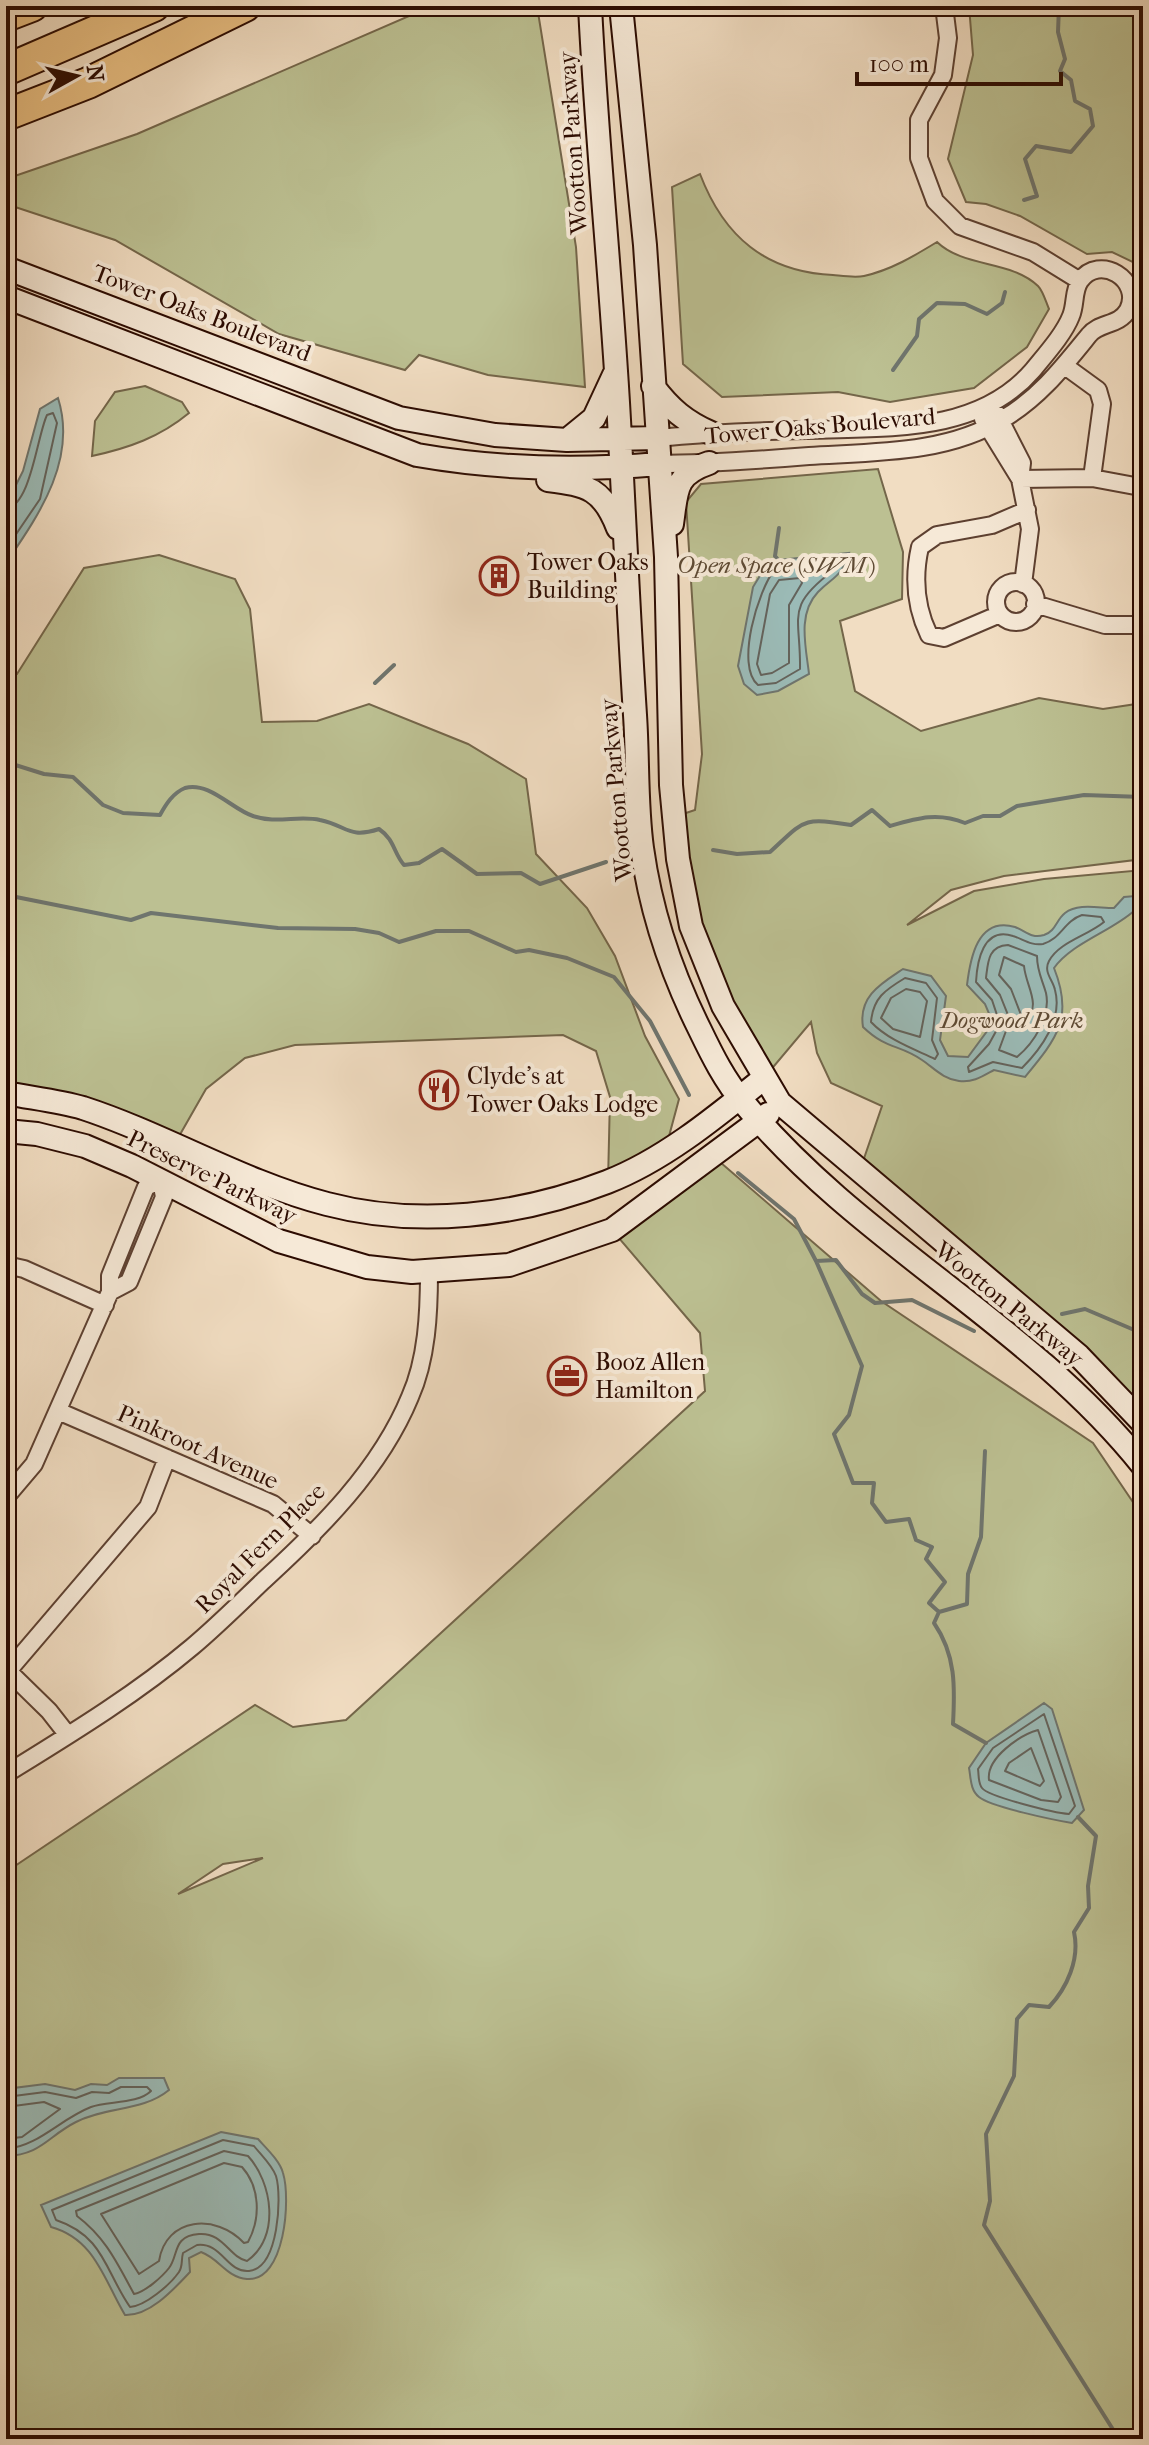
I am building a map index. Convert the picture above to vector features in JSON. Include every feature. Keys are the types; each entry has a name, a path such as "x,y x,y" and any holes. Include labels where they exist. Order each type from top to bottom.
{"highway":[{"path":"6,16 32,6"},
{"path":"6,70 154,6"},
{"path":"6,115 88,83 245,6"}],"main road":[{"name":"Wootton Parkway","path":"590,6 596,130 616,371 642,846 657,927 675,981 714,1058 739,1098 790,1155 849,1210 1007,1332 1061,1378 1143,1466"},
{"name":"Wootton Parkway","path":"621,6 645,245 666,557 671,785 691,926 723,1006 780,1103 1079,1356 1143,1423"},
{"name":"Tower Oaks Boulevard","path":"6,268 399,418 495,435 567,440 657,438"},
{"name":"Tower Oaks Boulevard","path":"6,297 417,455 468,464 572,470 659,464"},
{"path":"567,440 597,414 616,371"},
{"path":"653,386 672,410 691,424 711,433"},
{"path":"666,557 680,482 688,471 709,463"},
{"path":"468,464 585,487 602,497 609,506 623,541"},
{"name":"Preserve Parkway","path":"6,1093 82,1108 258,1181 326,1204 376,1213 439,1218 518,1207 608,1182 665,1151 764,1078"},
{"name":"Preserve Parkway","path":"6,1131 37,1134 85,1146 161,1180 279,1241 367,1267 429,1272 509,1265 612,1230 760,1122 780,1103"},
{"path":"161,1180 174,1145"}],"street":[{"path":"944,6 948,38 943,75 919,120 919,158 935,201 960,226 1033,252 1080,281 1095,270 1113,271 1127,282 1133,305 1143,317"},
{"name":"Tower Oaks Boulevard","path":"657,438 711,433 879,429 955,419 985,405 1031,372 1070,319 1080,281"},
{"name":"Tower Oaks Boulevard","path":"659,464 933,446 994,424 1033,400 1090,333 1133,305"},
{"path":"1065,366 1098,390 1102,404 1092,478"},
{"path":"985,405 994,424 1022,463 1020,479 1027,510 1028,569 1023,584"},
{"path":"1020,479 1092,478 1135,486"},
{"path":"1000,614 944,638 929,635 918,613 915,568 920,547 937,535 992,525 1027,510"},
{"path":"1008,583 1023,584 1030,588 1035,604 1031,614 1022,621 1010,621 1000,614 996,599 1008,583"},
{"path":"1035,604 1105,625 1143,625"},
{"path":"6,1497 34,1464 107,1299 129,1282 164,1197 161,1180"},
{"path":"6,1265 107,1299"},
{"name":"Royal Fern Place","path":"6,1774 191,1648 312,1536 355,1486 410,1398 419,1369 429,1309 429,1272"},
{"name":"Pinkroot Avenue","path":"58,1411 273,1504 312,1536"},
{"path":"67,1734 49,1711 7,1670 148,1507 167,1458"}],"green space":[{"path":"432,6 537,6 576,247 585,387 488,375 419,355 405,370 279,334 115,240 6,204 6,179 137,134"},
{"path":"969,6 1137,6 1133,69 1143,107 1137,226 1143,228 1143,267 1112,252 1087,254 1020,216 986,204 966,202 948,159 973,55"},
{"path":"700,174 721,216 735,233 750,247 787,267 849,277 864,276 893,266 937,242 960,256 1027,278 1040,288 1049,309 1027,347 974,388 890,402 838,392 722,397 683,364 672,187"},
{"path":"145,386 182,402 189,413 167,429 144,440 92,456 95,421 115,392"},
{"path":"878,469 903,552 902,599 840,621 855,691 921,731 1039,698 1103,709 1143,703 1143,859 1004,876 951,890 907,925 974,891 1044,879 1143,870 1143,1423 859,1173 882,1106 831,1083 817,1053 811,1022 764,1078 723,1006 674,817 695,810 702,754 686,502 701,484"},
{"path":"159,555 235,579 250,609 262,722 317,721 369,704 468,744 526,779 536,854 587,908 615,956 645,1036 679,1099 665,1151 608,1182 610,1097 596,1051 563,1035 295,1045 245,1058 206,1089 174,1145 6,1093 6,673 17,674 84,568"},
{"path":"713,1156 881,1301 1093,1443 1143,1517 1143,2439 6,2439 6,1872 255,1705 293,1727 346,1720 705,1391 700,1333 612,1230","holes":["263,1858 178,1894 223,1864"]}],"water":[{"path":"58,398 63,420 59,463 43,503 8,560 6,570 6,505 23,471 40,409"},
{"path":"849,553 840,572 818,592 807,610 804,631 809,674 778,691 757,695 744,684 738,666 753,587 769,561"},
{"path":"1135,896 1134,911 1071,952 1054,968 1062,1001 1059,1027 1046,1051 1025,1077 994,1070 973,1080 953,1080 914,1055 879,1040 863,1027 862,1016 868,999 887,980 903,969 931,976 946,996 940,1040 948,1056 968,1057 993,1023 985,1004 967,985 973,953 984,934 1002,925 1032,935 1044,935 1070,910 1082,907 1114,908 1124,897"},
{"path":"1044,1703 1052,1709 1084,1810 1072,1823 996,1805 979,1797 971,1784 969,1768 986,1743"},
{"path":"119,2078 164,2078 169,2090 136,2106 88,2117 66,2127 28,2152 6,2156 6,2089 45,2084 75,2090 91,2084 107,2085"},
{"path":"221,2132 258,2139 281,2168 286,2201 277,2254 270,2267 260,2276 247,2279 234,2275 201,2252 189,2258 190,2272 161,2300 143,2311 125,2315 97,2262 78,2241 51,2227 41,2205"}],"waterway":[{"path":"1024,200 1037,196 1025,159 1036,146 1071,152 1093,126 1090,109 1075,101 1071,80 1060,71 1065,59 1058,32 1059,6"},
{"path":"893,370 917,336 919,319 937,303 965,304 987,314 1002,303 1005,292"},
{"path":"779,528 775,556 779,561"},
{"path":"375,683 394,665"},
{"path":"6,762 44,774 73,777 103,805 123,813 160,815 177,793 194,787 212,792 245,813 262,818 312,819 361,833 379,829 388,837 404,865 419,863 442,849 477,874 521,873 540,884 606,862"},
{"path":"713,850 737,854 770,852 805,824 822,821 851,825 872,810 890,826 937,817 965,823 983,816 1000,816 1017,806 1084,795 1143,797"},
{"path":"6,895 131,920 151,913 278,928 355,929 379,933 399,942 436,931 469,931 516,952 529,950 567,958 614,977 650,1021 689,1095"},
{"path":"738,1173 794,1219 816,1261 836,1260 862,1294 875,1303 912,1300 974,1331"},
{"path":"816,1261 862,1366 849,1415 834,1434 853,1483 874,1483 872,1503 886,1522 909,1519 916,1540 932,1547 926,1559 945,1582 929,1603 939,1612"},
{"path":"1062,1314 1085,1309 1139,1332 1143,1337"},
{"path":"985,1451 981,1537 968,1574 967,1604 939,1612 934,1623 950,1659 954,1684 953,1724 986,1743"},
{"path":"1078,1817 1096,1836 1088,1886 1089,1908 1074,1932 1073,1963 1061,1991 1049,2007 1029,2005 1017,2019 1014,2076 986,2134 990,2201 984,2225 1119,2439"}],"place":[{"name":"Tower Oaks Building","path":"499,576"},
{"name":"Clyde's at Tower Oaks Lodge","path":"439,1090"},
{"name":"Booz Allen Hamilton","path":"567,1376"}],"park label":[{"name":"Open Space (SWM)","path":"776,565"},
{"name":"Dogwood Park","path":"1012,1020"}]}
